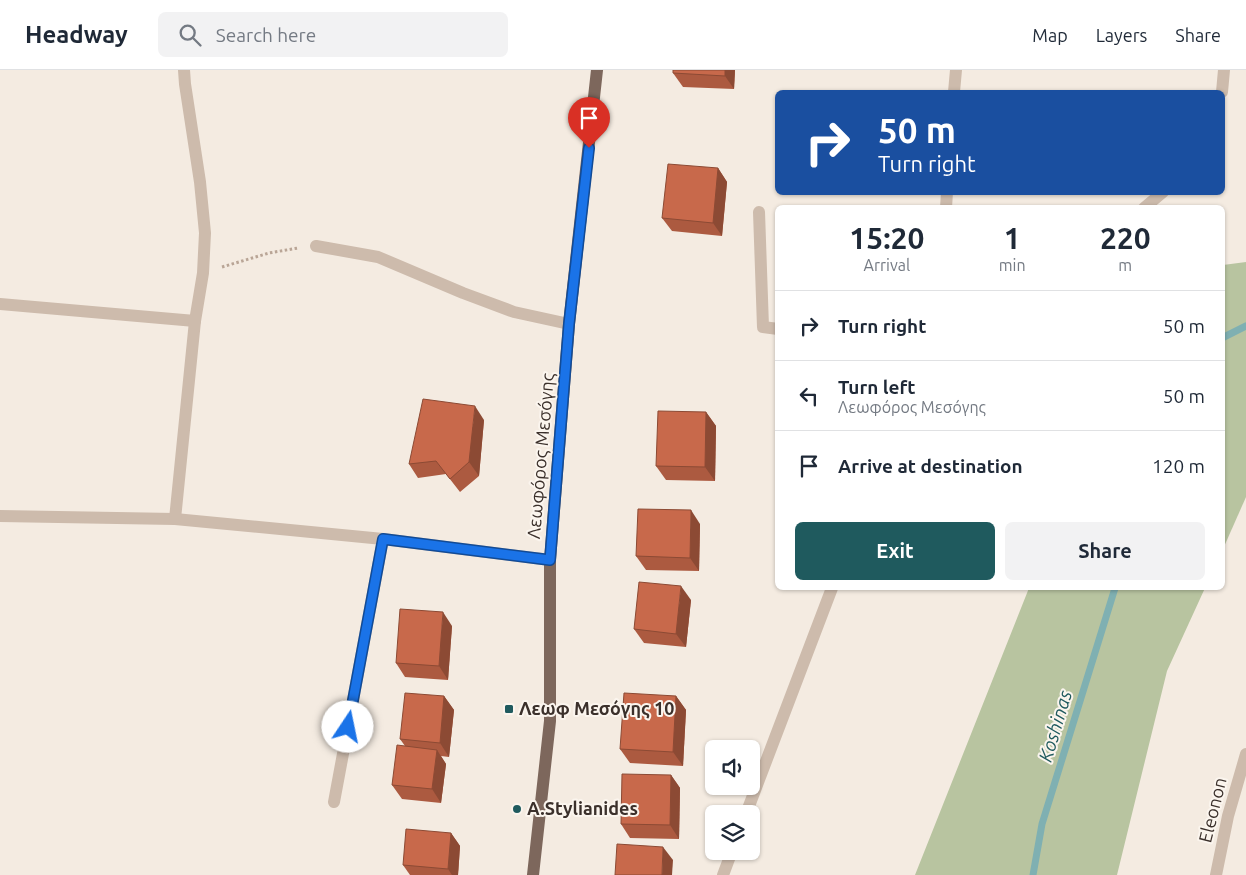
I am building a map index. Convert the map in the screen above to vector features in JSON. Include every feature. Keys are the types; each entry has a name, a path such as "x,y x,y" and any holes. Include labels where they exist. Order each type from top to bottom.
{"main road":[{"name":"Λεωφόρος Μεσόγης","path":"533,875 550,721 550,560 569,324 598,70"}],"street":[{"path":"175,520 203,273 205,233 200,182 184,84 184,70"},
{"path":"954,90 956,70"},
{"path":"1222,90 1224,70"},
{"path":"1148,205 1159,195"},
{"path":"759,212 763,326 775,328"},
{"path":"316,246 378,257 463,294 514,312 569,324"},
{"path":"0,304 196,322"},
{"path":"0,516 175,520 383,539 550,560"},
{"path":"334,802 383,539"},
{"path":"749,805 831,590"},
{"name":"Eleonon","path":"1216,875 1228,816 1246,754"},
{"path":"723,875 729,860"}],"path":[{"path":"203,273 269,253 316,246"}],"green space":[{"path":"1246,262 1246,497 1225,544 1225,265"},
{"path":"1028,590 1204,590 1167,671 1117,875 915,875"}],"building":[{"path":"673,70 725,70 725,76 673,73"},
{"path":"668,164 718,168 713,223 662,218"},
{"path":"423,399 475,406 469,462 450,479 436,461 409,464"},
{"path":"658,411 706,412 705,467 656,466"},
{"path":"638,509 691,510 690,558 636,556"},
{"path":"639,582 681,586 676,634 634,629"},
{"path":"400,609 443,612 439,666 396,663"},
{"path":"405,693 444,696 440,743 400,739"},
{"path":"624,693 676,696 673,752 620,749"},
{"path":"397,745 437,750 432,789 392,785"},
{"path":"622,774 671,775 670,825 621,824"},
{"path":"406,829 451,833 448,869 403,865"},
{"path":"617,844 663,847 662,875 615,875"}],"waterway":[{"name":"Koshinas","path":"1225,336 1246,326"},
{"name":"Koshinas","path":"1033,875 1042,824 1114,590"}],"place":[{"name":"Λεωφ Μεσόγης 10","path":"509,709"},
{"name":"A.Stylianides","path":"517,809"}],"route":[{"path":"348,727 383,539 550,560 569,324 589,148"}]}
